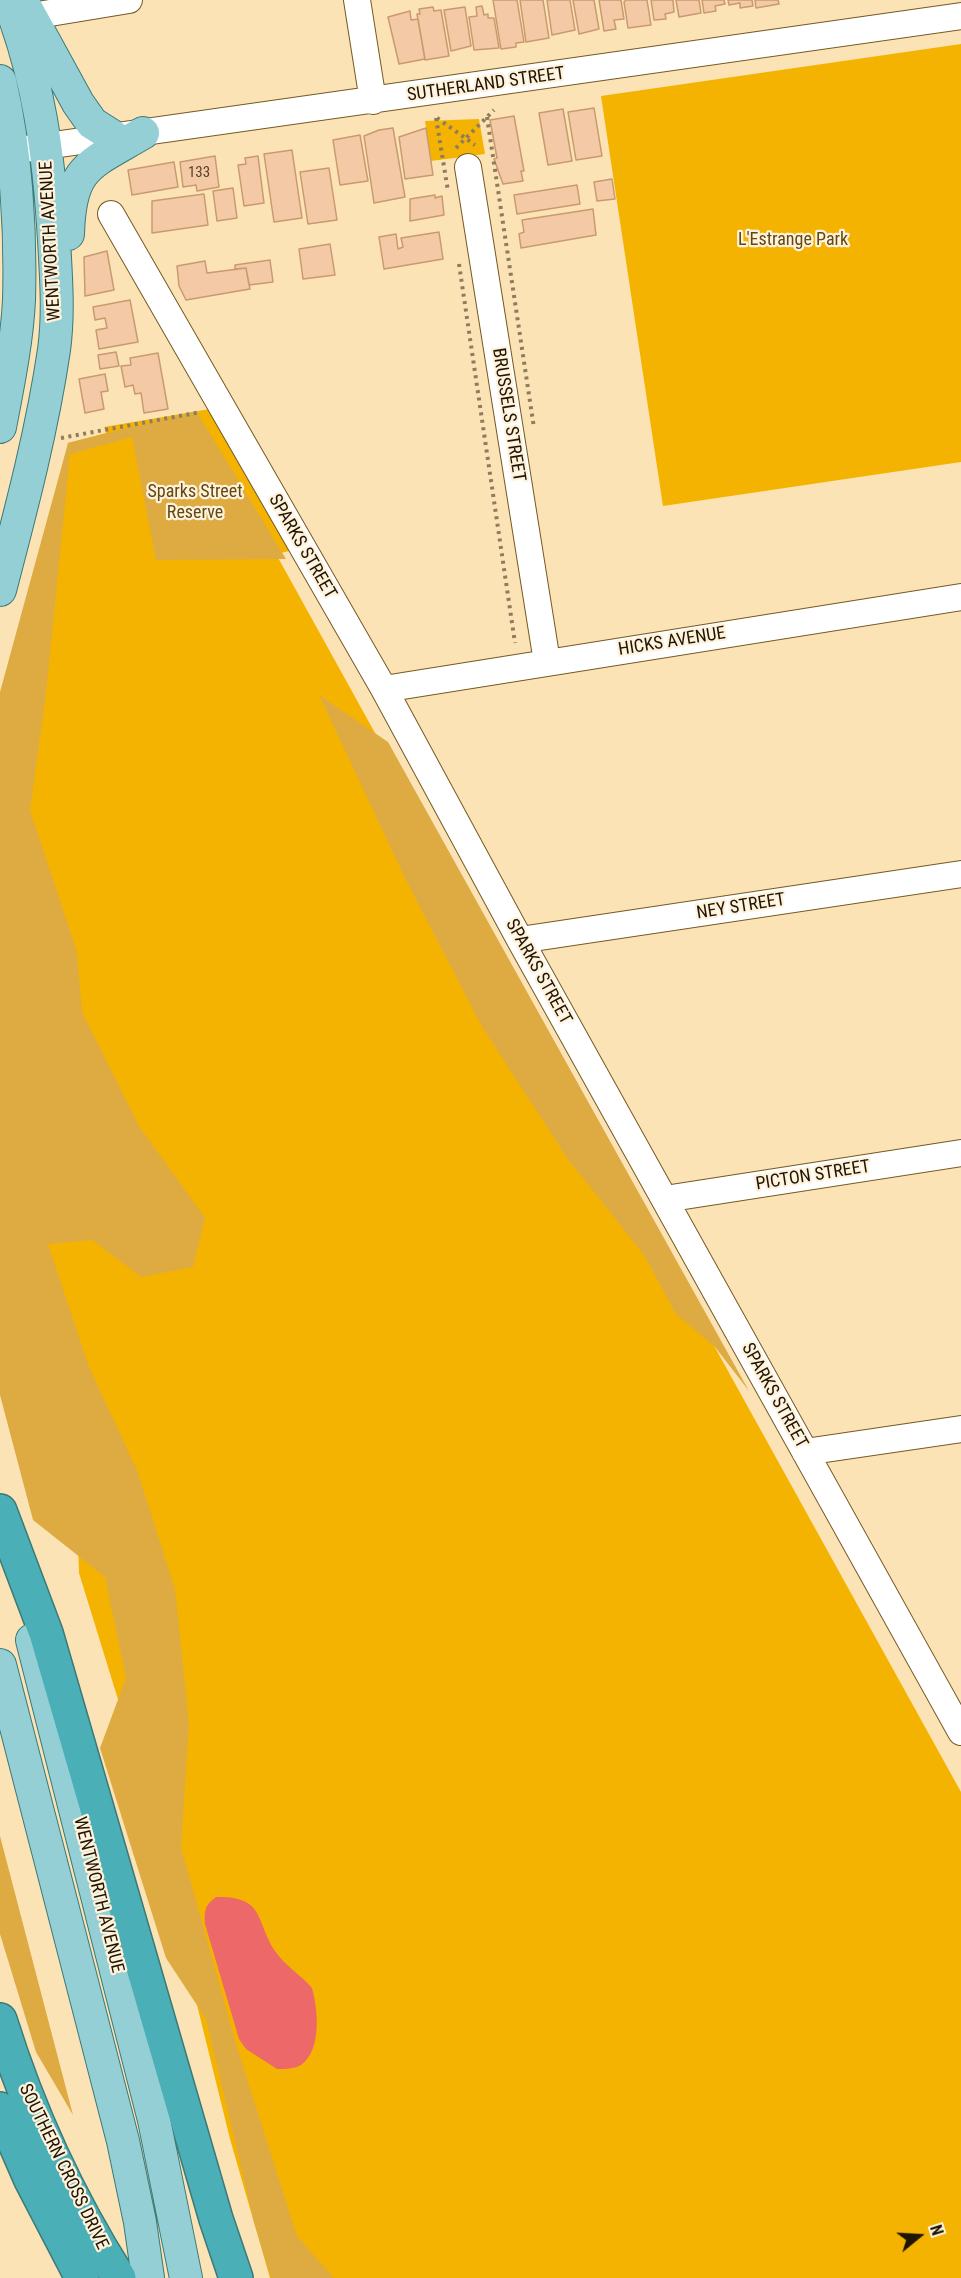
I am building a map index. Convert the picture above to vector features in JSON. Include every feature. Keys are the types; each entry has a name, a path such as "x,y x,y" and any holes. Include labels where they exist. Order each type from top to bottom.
{"highway":[{"path":"0,1513 46,1634 209,2197 236,2278"},
{"name":"SOUTHERN CROSS DRIVE","path":"0,2020 11,2057 44,2136 101,2249 119,2278"},
{"name":"SOUTHERN CROSS DRIVE","path":"0,2109 31,2180 82,2278"}],"main road":[{"path":"20,5 92,123 128,135"},
{"name":"WENTWORTH AVENUE","path":"0,590 33,465 54,348 57,300 42,114 30,64 20,5"},
{"name":"WENTWORTH AVENUE","path":"0,81 11,151 19,252 19,301 12,363 0,426"},
{"path":"57,300 68,254 69,202 80,176 128,135"},
{"name":"WENTWORTH AVENUE","path":"0,1513 154,2120 186,2278"},
{"name":"WENTWORTH AVENUE","path":"0,1665 123,2142 140,2222 148,2278"}],"street":[{"path":"20,5 129,0"},
{"path":"357,0 373,101"},
{"name":"SUTHERLAND STREET","path":"11,151 961,16"},
{"name":"BRUSSELS STREET","path":"468,167 547,662"},
{"name":"SPARKS STREET","path":"111,214 384,689 520,940 805,1452 953,1701 961,1732"},
{"name":"HICKS AVENUE","path":"384,689 961,597"},
{"name":"NEY STREET","path":"520,940 961,874"},
{"name":"PICTON STREET","path":"665,1199 961,1153"},
{"path":"805,1452 961,1429"}],"path":[{"path":"442,162 494,110"},
{"path":"487,117 535,437"},
{"path":"449,197 436,118 493,159"},
{"path":"458,256 515,643"},
{"path":"61,438 200,413 210,409"}],"green space":[{"name":"L'Estrange Park","path":"961,44 961,462 663,506 601,96"},
{"path":"479,119 485,154 431,161 425,121"},
{"name":"Sparks Street Reserve","path":"216,408 294,550 276,554 961,1792 961,2278 270,2278 230,2139 137,1761 79,1573 75,1452 0,1003 68,443 106,433 104,427"},
{"name":"Sparks Street Reserve","path":"196,411 286,559 156,560 132,437 70,454 46,693 30,810 77,952 82,1012 139,1126 205,1218 193,1267 141,1277 92,1240 48,1244 89,1367 137,1470 175,1589 189,1724 181,1847 236,2044 297,2236 334,2278 271,2278 254,2222 206,2019 166,1958 100,1748 126,1678 105,1577 33,1520 0,1395 0,692 68,443"},
{"path":"319,695 388,742 749,1391 715,1347 676,1314 644,1255 567,1158 481,1025 405,878"},
{"path":"0,1836 73,2115 36,2052 0,1934"}],"shaded area":[{"path":"216,1897 232,1898 251,1905 275,1951 312,1988 317,2029 312,2050 308,2058 299,2066 277,2069 246,2049 239,2039 205,1924 206,1909"}],"building":[{"path":"493,0 517,0 524,42 516,43 516,47 501,49"},
{"path":"520,0 543,0 549,38 526,42"},
{"path":"547,0 570,0 575,30 552,35"},
{"path":"573,0 594,0 599,29 579,34"},
{"path":"599,0 621,0 624,19 614,20 616,29 604,31"},
{"path":"626,0 647,0 651,25 628,28 624,2"},
{"path":"651,0 673,0 674,12 665,14 666,19 654,20"},
{"path":"676,0 699,0 701,13 679,17"},
{"path":"702,0 724,0 725,4 715,6 716,11 704,13"},
{"path":"728,0 752,0 753,6 740,8 740,3 729,5"},
{"path":"755,0 778,0 779,4 756,8"},
{"path":"482,6 484,15 488,14 488,18 494,18 499,48 474,50 469,17 477,16 476,7"},
{"path":"433,7 434,11 441,10 449,56 425,60 417,14 420,14 419,9"},
{"path":"465,7 471,46 451,51 444,10"},
{"path":"410,11 411,20 418,19 425,59 399,64 388,17"},
{"path":"594,108 602,156 576,160 568,112"},
{"path":"563,109 572,161 548,165 539,113"},
{"path":"514,116 524,171 521,171 523,181 503,184 494,159 497,158 490,120"},
{"path":"393,128 405,197 374,203 364,136"},
{"path":"426,128 433,175 405,179 399,137"},
{"path":"360,135 368,181 340,185 333,140"},
{"path":"292,150 302,218 274,222 264,154"},
{"path":"215,156 219,187 197,191 196,185 183,187 180,162"},
{"path":"258,156 264,203 244,206 238,165 246,164 245,158"},
{"path":"174,162 178,187 132,195 128,170"},
{"path":"329,168 337,220 308,224 300,172"},
{"path":"612,179 615,199 597,201 594,182"},
{"path":"577,185 580,204 517,214 514,195"},
{"path":"233,188 237,218 217,221 213,191"},
{"path":"204,194 208,225 152,233 152,201"},
{"path":"435,195 435,198 442,196 444,215 410,221 410,199"},
{"path":"593,209 596,235 521,248 519,234 524,232 522,220"},
{"path":"439,232 443,259 384,269 379,237 396,234 398,249 403,247 401,238"},
{"path":"330,244 335,275 303,279 299,249"},
{"path":"107,251 114,290 85,296 84,257"},
{"path":"270,260 273,282 249,285 246,268 235,269 235,265"},
{"path":"205,261 207,273 246,268 250,289 186,300 179,286 177,266"},
{"path":"130,300 138,342 99,349 96,330 107,328 105,318 95,320 93,307"},
{"path":"116,352 119,366 100,369 98,355"},
{"path":"158,353 168,409 144,413 141,393 135,394 133,385 125,387 121,366 131,365 130,358"},
{"path":"105,374 108,391 101,392 104,409 85,413 79,379"}]}
